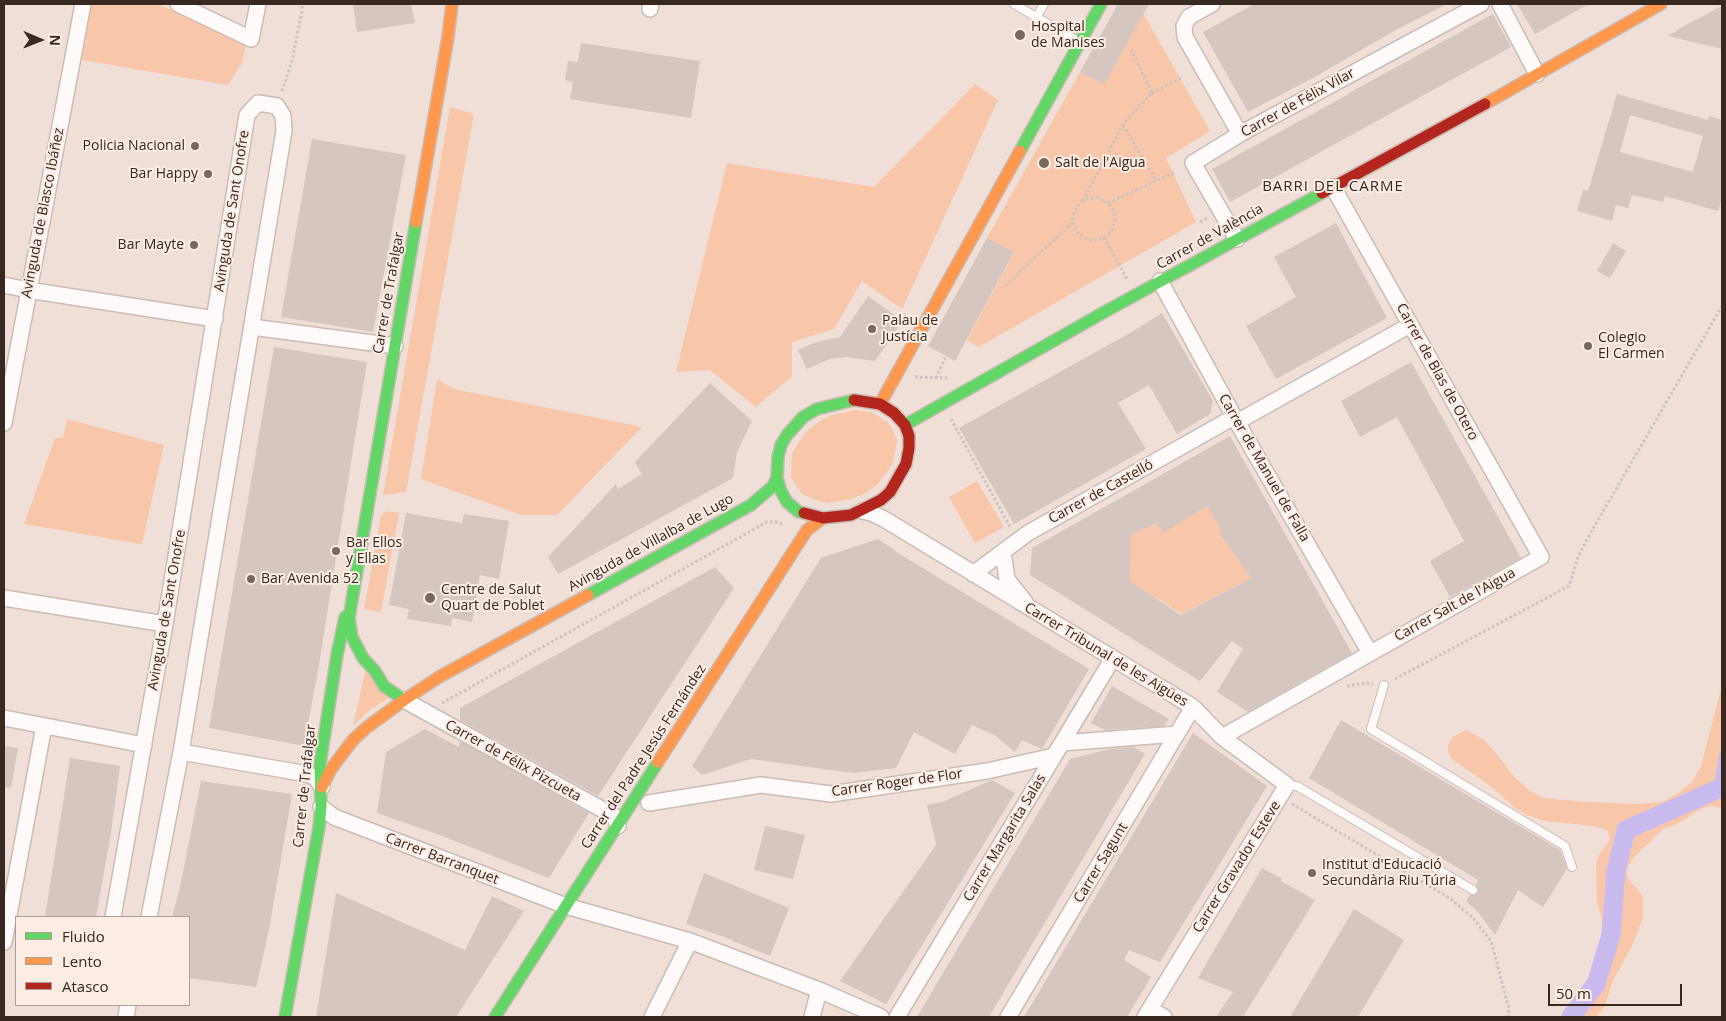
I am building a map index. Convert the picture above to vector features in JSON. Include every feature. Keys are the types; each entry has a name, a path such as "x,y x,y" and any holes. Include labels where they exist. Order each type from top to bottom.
{"street":[{"name":"Avinguda de Blasco Ibáñez","path":"4,423 83,4"},
{"path":"178,4 251,39 258,4"},
{"name":"Carrer de Trafalgar","path":"285,1017 321,807 320,764 336,664 353,588 448,38 452,4"},
{"path":"880,404 1101,4"},
{"path":"1212,4 1189,17 1184,26 1185,37 1240,134"},
{"name":"Carrer de Félix Vilar","path":"1237,239 1193,163 1240,134 1480,4"},
{"path":"1500,4 1537,74"},
{"name":"Carrer de València","path":"905,425 1136,294 1333,187 1661,4"},
{"name":"Avinguda de Sant Onofre","path":"113,916 165,624 247,115 258,103 276,106"},
{"path":"149,916 181,752 284,131 284,116 276,106"},
{"name":"Carrer de Blas de Otero","path":"1333,187 1541,557"},
{"name":"Carrer de Manuel de Falla","path":"1160,282 1236,420 1370,653"},
{"path":"4,285 215,320"},
{"name":"Carrer de Castelló","path":"973,574 1004,553 1028,533 1410,325"},
{"path":"252,327 395,346"},
{"path":"854,400 880,404 894,413 905,425 909,436 910,448 906,464 890,492 876,503 851,515 823,518 808,516 787,502 777,478 778,457 781,445 787,435 804,417 817,409 854,400"},
{"name":"Avinguda de Villalba de Lugo","path":"322,787 331,768 353,740 404,700 439,677 751,505 773,486 777,478"},
{"name":"Carrer Tribunal de les Aigües","path":"862,511 884,519 1193,708 1222,737"},
{"name":"Carrer del Padre Jesús Fernández","path":"495,1017 804,536 813,524 823,518"},
{"path":"1004,553 1007,579 1030,609"},
{"name":"Carrer Salt de l'Aigua","path":"1370,653 1541,557"},
{"name":"Carrer de Trafalgar","path":"353,588 350,618 352,637 363,658 375,671 384,686 404,700"},
{"path":"4,598 165,624"},
{"path":"1222,737 1370,653"},
{"name":"Carrer Margarita Salas","path":"897,1017 1113,658"},
{"path":"375,671 394,680"},
{"path":"410,682 425,681 439,677"},
{"name":"Carrer de Félix Pizcueta","path":"404,700 614,816 618,826"},
{"name":"Carrer Sagunt","path":"1008,1017 1193,708"},
{"path":"4,718 144,745"},
{"path":"4,942 44,726"},
{"path":"1062,743 1178,734"},
{"name":"Carrer Gravador Esteve","path":"1147,1013 1287,786 1222,737"},
{"path":"181,752 307,774 316,778 322,787"},
{"name":"Carrer Roger de Flor","path":"649,803 761,786 831,794 987,771 1054,756"},
{"name":"Carrer Barranquet","path":"321,807 334,817 566,906 690,941 819,990 881,1017"},
{"path":"652,1017 690,941"},
{"path":"812,1017 819,990"},
{"path":"1147,1013 1164,1017"}],"lane":[{"path":"1014,4 1080,42"},
{"path":"1036,18 1044,4"},
{"path":"1384,685 1371,729 1565,846 1572,867"},
{"path":"1287,786 1297,786 1473,890"}],"path":[{"path":"276,106 292,61 302,4"},
{"path":"1130,47 1152,93"},
{"path":"1005,286 1074,221 1077,208 1083,201 1123,124 1152,93 1183,77"},
{"path":"1123,124 1156,180"},
{"path":"1108,203 1175,172"},
{"path":"1074,221 1079,233 1091,239 1104,238 1113,228 1115,215 1108,203 1095,198 1083,201"},
{"path":"1104,238 1136,294"},
{"path":"1342,687 1366,683 1384,685 1568,586 1578,557 1590,534 1722,306"},
{"path":"936,378 946,356"},
{"path":"895,377 956,378"},
{"path":"959,414 951,419 1012,529 1022,524 1028,533"},
{"path":"425,713 767,522 778,522 804,536"},
{"path":"1287,786 1289,803 1451,899 1473,918 1491,940 1509,1009 1508,1017"}],"shaded area":[{"path":"91,4 158,4 246,44 242,63 228,85 82,60"},
{"path":"1143,13 1210,131 1166,158 1196,222 979,347 967,340 1014,253 987,238 1080,72 1104,85"},
{"path":"975,84 998,100 902,309 862,281 834,329 792,342 792,376 756,407 710,370 676,372 727,163 874,187"},
{"path":"450,107 474,114 406,492 383,495"},
{"path":"437,379 454,389 642,427 557,515 521,515 421,479"},
{"path":"855,410 871,412 887,422 892,428 897,440 892,465 878,484 864,494 851,499 828,503 802,494 791,477 792,453 807,431 822,419"},
{"path":"67,419 164,445 142,544 24,524 55,438 63,438"},
{"path":"977,481 1004,527 975,543 949,497"},
{"path":"1207,506 1251,578 1182,614 1118,574 1131,535 1157,523 1163,532"},
{"path":"386,511 399,513 381,612 364,609 381,516"},
{"path":"366,668 388,699 371,709 353,726"},
{"path":"1722,685 1722,808 1710,806 1701,809 1677,824 1663,829 1634,857 1627,868 1627,878 1643,897 1643,918 1631,948 1612,982 1605,1006 1596,1017 1561,1017 1594,971 1602,933 1602,919 1597,902 1596,867 1598,856 1610,840 1607,830 1592,826 1545,821 1527,815 1515,808 1493,788 1452,759 1448,752 1448,745 1454,736 1466,730 1483,739 1514,777 1530,791 1544,798 1636,804 1662,802 1692,782 1701,766"}],"building":[{"path":"353,4 411,4 415,23 357,32"},
{"path":"1118,4 1149,4 1104,85 1080,72"},
{"path":"1254,4 1447,4 1394,31 1313,78 1248,112 1203,32"},
{"path":"1517,4 1589,4 1535,34"},
{"path":"1722,6 1722,49 1668,36 1682,27"},
{"path":"1493,14 1511,47 1230,202 1212,169"},
{"path":"581,43 700,61 691,118 570,99 573,82 565,80 568,61 578,62"},
{"path":"1617,94 1708,120 1709,116 1722,120 1722,198 1718,211 1665,196 1663,202 1632,195 1628,208 1616,205 1612,221 1577,211 1583,190 1588,191","holes":["1630,115 1703,136 1693,172 1620,152"]},
{"path":"312,139 406,155 373,332 281,317"},
{"path":"1336,223 1387,318 1276,379 1246,326 1296,297 1274,257"},
{"path":"987,238 1014,252 955,361 928,346"},
{"path":"1613,243 1626,251 1610,278 1597,271"},
{"name":"Palau de Justícia","path":"868,296 903,321 875,361 846,357 830,359 807,369 798,350 813,343 840,337"},
{"path":"1162,313 1213,401 1210,414 1177,434 1149,385 1118,403 1146,449 1014,524 959,428 1130,333"},
{"path":"274,347 367,362 319,665 304,746 209,728"},
{"path":"1411,362 1521,558 1450,597 1430,561 1464,541 1397,417 1360,437 1341,401"},
{"path":"710,383 752,421 737,452 733,478 558,574 548,557 616,484 618,489 642,474 635,462"},
{"path":"1230,436 1352,653 1248,712 1217,692 1243,649 1232,641 1200,681 1030,575 1032,548","holes":["1207,506 1221,530 1219,532 1251,578 1181,615 1130,581 1131,535 1157,523 1163,533"]},
{"path":"406,513 462,523 464,514 509,521 499,579 480,575 472,622 452,618 451,626 407,619 409,609 389,605"},
{"path":"878,539 1089,669 1042,749 1022,740 1015,752 996,736 972,725 955,754 914,732 896,768 853,773 751,759 702,775 692,766 821,558"},
{"path":"715,567 734,588 598,796 460,720 460,708"},
{"path":"1112,686 1169,719 1164,726 1105,730 1091,723"},
{"path":"1341,720 1560,850 1567,869 1543,907 1518,890 1495,935 1477,911 1466,901 1470,895 1475,895 1478,892 1476,885 1478,880 1309,778"},
{"path":"425,729 459,747 460,741 589,813 549,878 437,834 377,813 386,752"},
{"path":"1193,733 1267,786 1160,962 1129,950 1124,960 1151,977 1127,1017 1024,1017"},
{"path":"4,746 18,748 11,788 4,787"},
{"path":"1134,747 1145,754 989,1017 917,1017 1070,759 1110,749"},
{"path":"70,758 120,766 111,833 96,916 45,916"},
{"path":"992,780 1015,793 886,1004 840,981 936,845 927,805 942,802"},
{"path":"201,781 292,794 269,930 256,987 190,978 190,916 172,916 179,892"},
{"path":"765,826 805,835 793,879 754,870"},
{"path":"1262,868 1315,900 1243,1017 1216,1017 1233,992 1198,978"},
{"path":"704,873 789,908 770,956 733,940 686,924"},
{"path":"336,893 465,950 492,896 524,911 456,1017 316,1017"},
{"path":"1354,909 1404,940 1358,1017 1290,1017"}],"waterway":[{"path":"1716,790 1722,754"},
{"path":"1571,1017 1596,984 1611,935 1616,871 1626,830 1722,789"}],"traffic: fast":[{"path":"1020,151 1101,4"},
{"path":"905,425 1108,310 1322,193"},
{"path":"404,700 384,686 375,671 363,658 352,637 349,618 416,222"},
{"path":"804,513 799,512 787,502 781,491 777,478 778,457 781,445 803,417 817,409 854,400"},
{"path":"588,595 751,505 773,486 777,478"},
{"path":"285,1017 319,827 321,807 320,764 337,655 345,617"},
{"path":"495,1017 658,762"}],"traffic: slow":[{"path":"416,222 452,4"},
{"path":"1485,104 1661,4"},
{"path":"880,404 1020,151"},
{"path":"658,762 807,530 823,518"},
{"path":"322,787 331,769 353,740 404,700 439,677 588,595"}],"traffic: jam":[{"path":"1322,193 1485,104"},
{"path":"804,513 823,518 851,515 881,500 890,492 906,464 909,436 905,425 894,413 880,404 854,400"}],"place":[{"name":"Hospital de Manises","path":"1020,35"},
{"name":"Policia Nacional","path":"195,146"},
{"name":"Salt de l'Aigua","path":"1044,163"},
{"name":"Bar Happy","path":"208,174"},
{"name":"Bar Mayte","path":"194,245"},
{"name":"Palau de Justícia","path":"872,329"},
{"name":"Colegio El Carmen","path":"1588,346"},
{"name":"Bar Ellos y Ellas","path":"336,551"},
{"name":"Bar Avenida 52","path":"251,579"},
{"name":"Centre de Salut Quart de Poblet","path":"430,598"},
{"name":"Institut d'Educació Secundària Riu Túria","path":"1312,873"}],"district":[{"name":"BARRI DEL CARME","path":"1333,187"}]}
